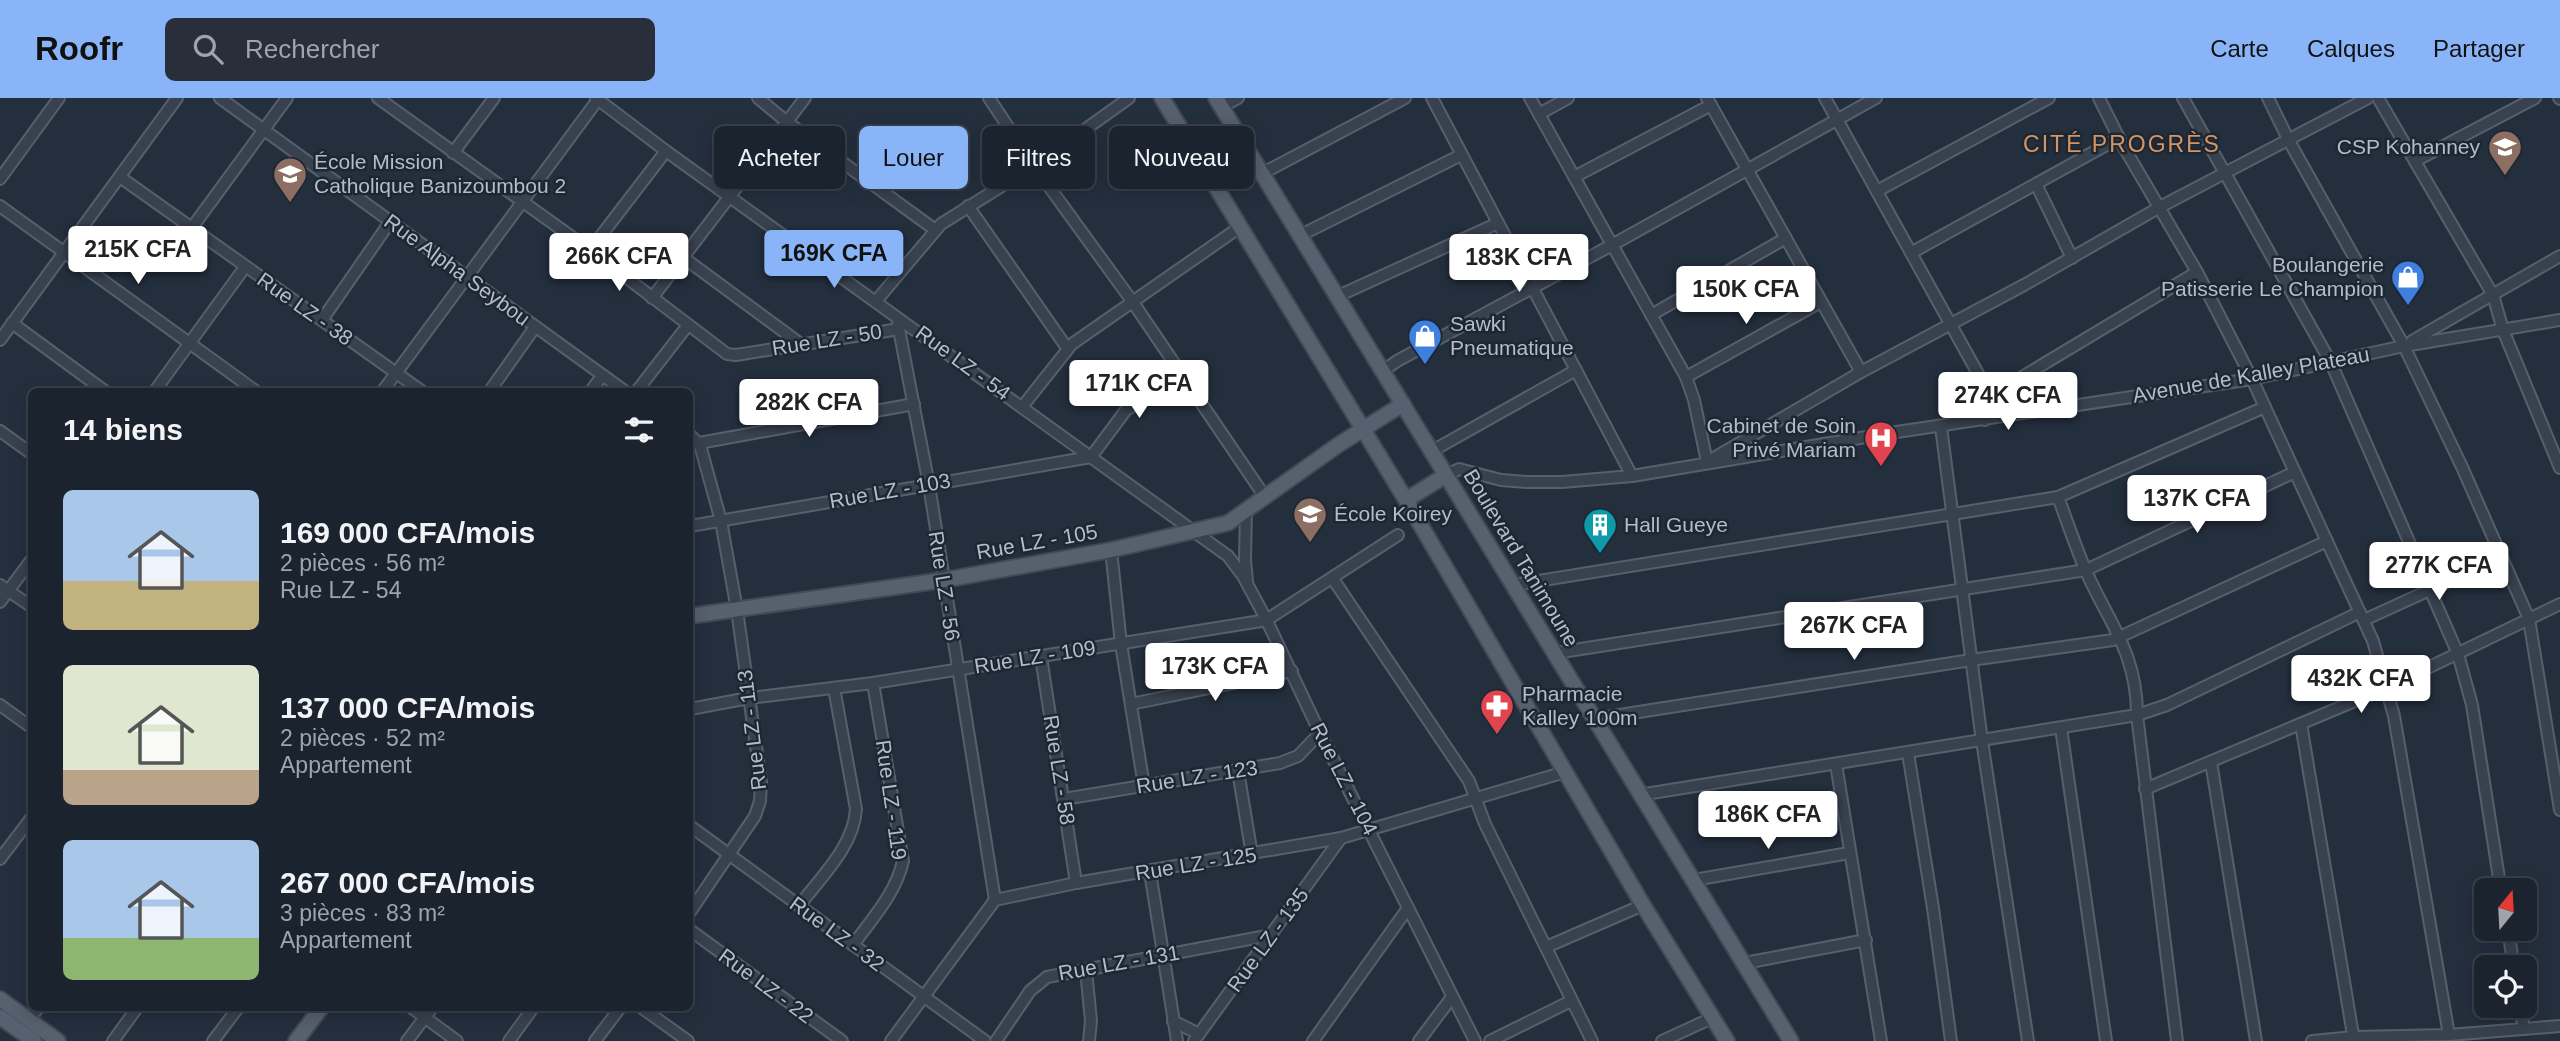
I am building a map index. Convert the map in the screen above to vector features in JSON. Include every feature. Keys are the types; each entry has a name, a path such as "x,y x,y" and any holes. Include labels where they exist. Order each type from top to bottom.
{"main road":[{"path":"1161,98 1406,500 1564,772 1727,1041"},
{"name":"Boulevard Tanimoune","path":"1219,102 1791,1041"},
{"name":"Rue LZ - 105","path":"693,616 944,580 1111,550 1228,523 1403,404"},
{"path":"1406,500 1446,475"},
{"path":"0,999 33,1014 58,1041"},
{"path":"296,1041 319,1011"},
{"path":"0,1017 34,1041"}],"street":[{"path":"0,179 59,98"},
{"path":"0,340 177,98"},
{"name":"Rue Alpha Seybou","path":"220,98 620,388"},
{"path":"191,229 287,98"},
{"path":"453,153 494,98"},
{"path":"758,98 934,229"},
{"path":"652,298 805,98"},
{"path":"989,98 1008,126"},
{"path":"1090,126 1129,98"},
{"path":"1219,102 1238,98"},
{"path":"1263,173 1405,98"},
{"path":"1432,98 1632,476"},
{"path":"1530,98 1686,377 1694,400 1707,463 1861,373 2160,207 2289,142 2368,98"},
{"path":"1539,114 1568,98"},
{"path":"1825,98 1991,397"},
{"path":"1383,371 1393,363 1877,98"},
{"path":"1877,191 2049,98"},
{"path":"2099,98 2119,138 2197,272 2252,379 2373,641 2394,716 2449,1035"},
{"path":"2183,98 2331,363 2458,654 2472,705 2499,878"},
{"path":"2268,98 2289,142 2404,346 2462,467 2529,619 2560,810"},
{"path":"2378,98 2493,295 2503,330 2560,468"},
{"path":"2415,161 2535,98"},
{"path":"385,388 597,99"},
{"name":"Rue LZ - 54","path":"597,99 666,152 1195,531"},
{"name":"Rue LZ - 50","path":"384,100 727,354 736,355 899,329"},
{"path":"1574,177 1709,102 1861,373"},
{"path":"1911,253 2119,138"},
{"path":"590,250 666,152"},
{"path":"1301,235 1461,155"},
{"name":"Rue LZ - 38","path":"120,177 418,388"},
{"path":"2036,184 2072,258"},
{"path":"876,301 934,229 995,189"},
{"path":"1051,189 1132,301 1265,497"},
{"path":"0,205 252,388"},
{"path":"968,205 1067,348"},
{"path":"322,320 390,222"},
{"path":"1338,296 1498,223"},
{"path":"1021,407 1067,348 1240,227"},
{"path":"1651,315 1786,238"},
{"path":"2404,346 2560,256"},
{"path":"684,258 802,345"},
{"path":"157,388 245,267"},
{"path":"1985,419 1991,397 2197,272"},
{"path":"1686,377 1821,302"},
{"name":"Rue LZ - 56","path":"896,315 929,485 995,900"},
{"name":"Avenue de Kalley Plateau","path":"1446,475 1461,469 1490,478 1527,482 1632,476 2252,379 2404,346 2560,320"},
{"path":"12,323 101,388"},
{"path":"639,388 688,325"},
{"path":"492,388 535,327"},
{"path":"1432,451 1576,370"},
{"path":"593,388 602,376"},
{"path":"1091,457 1126,410 1181,376"},
{"path":"699,443 914,404"},
{"path":"1513,585 2058,498 2265,407"},
{"path":"1941,426 1982,741 2028,1041"},
{"path":"0,431 28,451"},
{"path":"693,438 699,443 721,521 737,610"},
{"name":"Rue LZ - 103","path":"693,526 1091,457"},
{"path":"1555,653 2085,570 2295,472"},
{"path":"2058,498 2085,570 2122,638 2137,691 2145,789 2177,1041"},
{"path":"1246,510 1247,585"},
{"name":"Rue LZ - 104","path":"1195,531 1228,556 1266,619 1320,733 1475,1041"},
{"name":"Rue LZ - 109","path":"693,708 749,698 873,683 1041,657 1266,619 1333,579 1398,535"},
{"path":"1594,719 2122,638 2327,541"},
{"path":"1111,550 1121,643 1144,786"},
{"path":"1639,795 2137,715 2168,705 2362,616 2502,557"},
{"path":"0,602 4,588 28,563"},
{"path":"1333,579 1469,781 1485,824 1591,1041"},
{"path":"4,588 28,604"},
{"path":"2145,789 2386,688 2560,604"},
{"name":"Rue LZ - 113","path":"693,908 755,816 760,801 761,782 737,610"},
{"name":"Rue LZ - 58","path":"1041,657 1076,883"},
{"path":"1131,704 1292,671"},
{"name":"Rue LZ - 119","path":"853,945 900,877 903,861 873,683"},
{"path":"799,906 848,840 855,824 856,808 834,688"},
{"path":"0,705 28,725"},
{"path":"2301,724 2354,1039"},
{"path":"2061,728 2106,1041"},
{"name":"Rue LZ - 123","path":"1064,799 1290,761 1320,733"},
{"path":"1908,753 1951,1041"},
{"path":"2211,762 2256,1041"},
{"path":"1836,764 1881,1041"},
{"path":"1238,771 1252,855"},
{"name":"Rue LZ - 125","path":"995,900 1076,883 1340,838 1564,772"},
{"path":"0,859 28,822"},
{"name":"Rue LZ - 32","path":"693,828 985,1041"},
{"name":"Rue LZ - 135","path":"1197,1037 1340,838"},
{"path":"1694,880 1849,853"},
{"path":"1150,872 1177,1041"},
{"path":"891,1041 995,900"},
{"path":"1546,947 1643,905"},
{"path":"1312,1041 1408,908"},
{"name":"Rue LZ - 22","path":"693,932 842,1041"},
{"name":"Rue LZ - 131","path":"996,1041 1038,982 1047,976 1272,935"},
{"path":"1745,962 1866,940"},
{"path":"1086,970 1091,1021 1089,1041"},
{"path":"1419,1041 1452,997"},
{"path":"1489,1041 1571,1001"},
{"path":"113,1041 135,1011"},
{"path":"213,1041 236,1011"},
{"path":"416,1011 457,1041"},
{"path":"407,1041 430,1011"},
{"path":"509,1041 531,1011"},
{"path":"595,1041 618,1011"},
{"path":"646,1011 688,1041"},
{"path":"1662,1041 1712,1018"},
{"path":"2522,1018 2524,1029"},
{"path":"1174,1021 1197,1037"},
{"path":"2312,1041 2449,1035 2560,1026"}],"place":[{"name":"CSP Kohanney","path":"2505,177"},
{"name":"École Mission Catholique Banizoumbou 2","path":"290,204"},
{"name":"Boulangerie Patisserie Le Champion","path":"2408,307"},
{"name":"Sawki Pneumatique","path":"1425,366"},
{"name":"Cabinet de Soin Privé Mariam","path":"1881,468"},
{"name":"École Koirey","path":"1310,544"},
{"name":"Hall Gueye","path":"1600,555"},
{"name":"Pharmacie Kalley 100m","path":"1497,736"}],"district":[{"name":"CITÉ PROGRÈS","path":"2122,144"}]}
